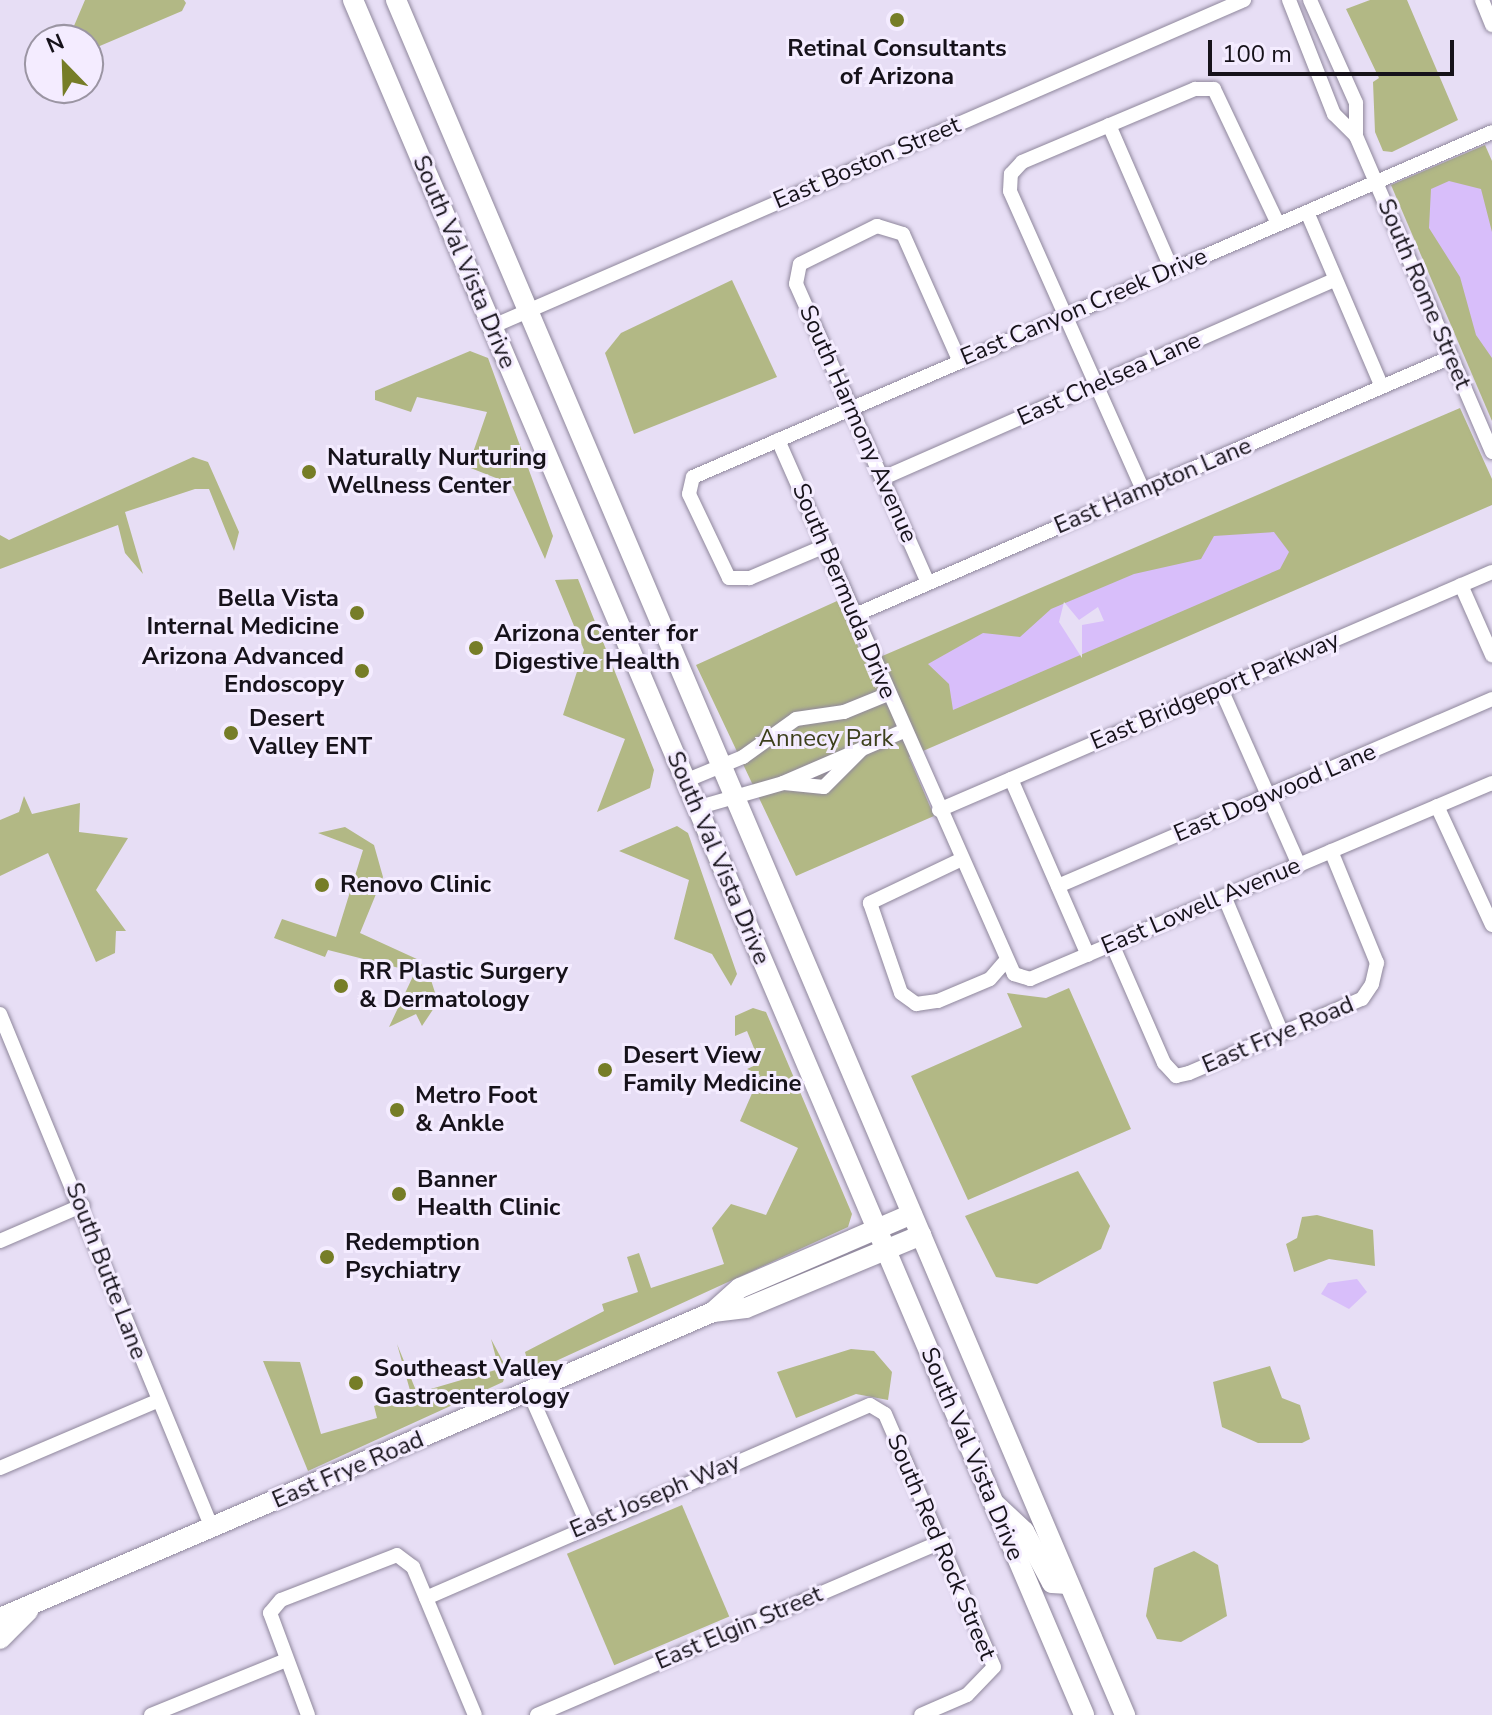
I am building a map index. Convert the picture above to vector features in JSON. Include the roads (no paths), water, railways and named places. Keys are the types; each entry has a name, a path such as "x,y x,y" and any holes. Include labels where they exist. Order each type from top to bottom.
{"main road":[{"name":"South Val Vista Drive","path":"353,0 1084,1715"},
{"name":"South Val Vista Drive","path":"396,0 1125,1715"},
{"name":"East Frye Road","path":"713,1312 740,1288 912,1214"},
{"name":"East Frye Road","path":"0,1618 28,1611 212,1528 713,1312 746,1308 921,1235"},
{"path":"991,1500 1024,1531 1052,1583 1068,1584"},
{"name":"East Frye Road","path":"0,1639 28,1611"}],"street":[{"name":"East Boston Street","path":"491,327 1244,0"},
{"name":"South Rome Street","path":"1289,0 1334,114 1356,136 1491,450"},
{"name":"South Rome Street","path":"1310,0 1356,103 1356,136"},
{"path":"1482,0 1492,25"},
{"path":"1143,490 1010,191 1011,174 1109,125 1195,89 1214,89 1278,224"},
{"path":"1109,125 1172,270"},
{"name":"East Canyon Creek Drive","path":"825,546 750,578 729,578 689,494 693,477 851,406 1492,132"},
{"path":"1307,212 1382,387"},
{"name":"South Harmony Avenue","path":"928,583 796,284 800,264 888,226 903,234 959,360"},
{"name":"East Chelsea Lane","path":"883,478 1335,280"},
{"name":"East Hampton Lane","path":"855,615 1451,357"},
{"name":"South Bermuda Drive","path":"778,440 1004,963"},
{"name":"East Bridgeport Parkway","path":"939,810 1492,572"},
{"path":"1461,585 1492,655"},
{"path":"1221,689 1299,865"},
{"path":"685,781 722,766 796,719 844,712 888,694"},
{"name":"East Dogwood Lane","path":"1058,886 1492,699"},
{"path":"696,808 783,783 904,731"},
{"path":"1011,779 1088,955"},
{"name":"East Lowell Avenue","path":"1004,963 1030,979 1492,783"},
{"path":"1437,806 1492,925"},
{"name":"East Frye Road","path":"1112,944 1176,1076 1282,1033 1362,999 1372,984 1377,963 1331,851"},
{"path":"960,860 870,903 901,993 916,1004 990,979 1004,963"},
{"path":"1224,896 1282,1033"},
{"name":"South Butte Lane","path":"0,1014 83,1205 157,1401 212,1528"},
{"path":"0,1241 83,1205"},
{"path":"529,1392 588,1525"},
{"path":"0,1468 157,1401"},
{"name":"East Joseph Way","path":"426,1598 846,1414 870,1405 885,1414"},
{"name":"South Red Rock Street","path":"885,1414 989,1650 989,1680 921,1715"},
{"name":"East Elgin Street","path":"537,1715 942,1541"},
{"path":"308,1715 269,1626 281,1600 375,1560 397,1555 413,1567 475,1715"},
{"path":"151,1715 284,1661"}],"place":[{"name":"Retinal Consultants of Arizona","path":"897,20"},
{"name":"Naturally Nurturing Wellness Center","path":"309,472"},
{"name":"Bella Vista Internal Medicine","path":"357,613"},
{"name":"Arizona Center for Digestive Health","path":"476,648"},
{"name":"Arizona Advanced Endoscopy","path":"362,671"},
{"name":"Desert Valley ENT","path":"231,733"},
{"name":"Renovo Clinic","path":"322,885"},
{"name":"RR Plastic Surgery & Dermatology","path":"341,986"},
{"name":"Desert View Family Medicine","path":"605,1070"},
{"name":"Metro Foot & Ankle","path":"397,1110"},
{"name":"Banner Health Clinic","path":"399,1194"},
{"name":"Redemption Psychiatry","path":"327,1257"},
{"name":"Southeast Valley Gastroenterology","path":"356,1383"}],"park label":[{"name":"Annecy Park","path":"826,739"}]}
